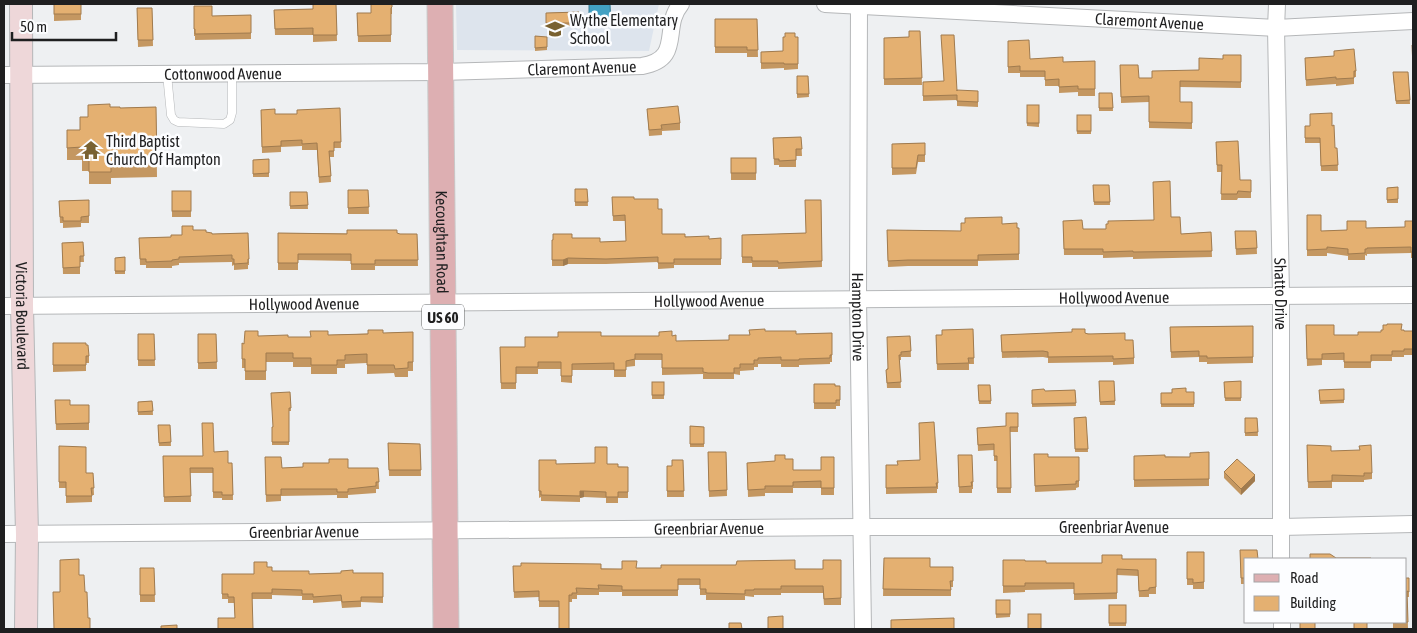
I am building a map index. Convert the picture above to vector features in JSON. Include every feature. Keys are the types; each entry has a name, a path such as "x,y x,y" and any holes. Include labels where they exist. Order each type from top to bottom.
{"main road":[{"name":"Victoria Boulevard","path":"21,4 13,75 13,306 27,535 26,629"},
{"name":"Kecoughtan Road","path":"440,4 446,629"}],"street":[{"name":"Claremont Avenue","path":"440,72 650,65 657,62 667,51 673,17 675,10 680,4"},
{"name":"Claremont Avenue","path":"825,4 1276,28 1413,21"},
{"name":"Shatto Drive","path":"1277,4 1281,296 1281,558"},
{"name":"Hampton Drive","path":"858,6 858,299 863,629"},
{"name":"Cottonwood Avenue","path":"13,75 440,72"},
{"name":"Hollywood Avenue","path":"13,306 1413,295"},
{"name":"Greenbriar Avenue","path":"4,534 861,526 1281,526 1413,524"}],"lane":[{"path":"167,74 171,115 174,120 178,122 224,124 230,120 232,113 232,73"}],"shaded area":[{"name":"Wythe Elementary School","path":"456,4 659,4 649,51 457,50"}],"water":[{"path":"589,4 610,4 611,25 589,25"}],"building":[{"path":"54,4 81,4 81,14 54,14"},
{"path":"313,4 336,4 337,35 313,35 313,28 275,29 274,10 313,9"},
{"path":"371,4 392,4 391,35 358,36 357,13 371,13"},
{"path":"194,6 212,6 212,16 251,15 251,33 195,34"},
{"path":"137,8 152,8 153,40 138,40"},
{"path":"579,12 579,23 546,23 546,13"},
{"path":"715,19 757,19 758,50 747,50 747,47 715,47"},
{"path":"909,31 920,31 922,78 884,79 884,38 909,37"},
{"path":"785,33 795,33 795,37 798,37 798,64 761,63 761,52 783,51 783,37 785,37"},
{"path":"941,35 954,35 957,91 978,91 978,102 957,101 957,95 923,96 923,82 944,81"},
{"path":"535,36 547,37 547,47 535,48"},
{"path":"1029,40 1030,59 1063,57 1063,62 1095,61 1095,89 1078,89 1078,86 1059,87 1059,79 1045,80 1045,71 1020,71 1020,66 1008,67 1008,41"},
{"path":"1354,49 1356,71 1354,71 1354,78 1336,79 1336,77 1306,80 1305,58 1334,56 1334,51"},
{"path":"1223,55 1241,55 1241,82 1180,81 1180,102 1192,102 1192,123 1149,122 1149,96 1121,97 1120,65 1138,65 1139,78 1152,78 1152,71 1199,70 1199,58 1223,59"},
{"path":"1393,72 1408,72 1410,100 1396,101"},
{"path":"797,76 808,76 809,94 797,94"},
{"path":"1099,93 1112,93 1113,108 1099,108"},
{"name":"Third Baptist Church Of Hampton","path":"110,104 110,107 120,108 156,107 157,165 111,166 111,172 89,172 89,159 82,159 82,147 67,148 67,130 80,130 80,117 88,117 88,105"},
{"path":"1027,105 1039,105 1039,123 1027,123"},
{"path":"678,106 680,123 661,125 662,129 649,130 647,109"},
{"path":"340,108 341,142 334,142 334,151 329,151 331,176 319,177 317,143 302,144 302,140 281,141 281,146 262,147 261,110 275,109 275,114 297,114 297,110"},
{"path":"1332,113 1338,165 1321,166 1320,138 1305,138 1305,126 1310,126 1310,114"},
{"path":"1077,115 1091,115 1091,131 1077,131"},
{"path":"801,137 802,149 796,149 796,160 779,161 779,159 774,159 773,138"},
{"path":"1238,141 1240,180 1251,180 1251,192 1238,191 1237,194 1221,194 1222,165 1217,165 1216,142"},
{"path":"925,143 925,155 918,155 916,168 892,168 892,144"},
{"path":"731,158 756,158 756,173 731,173"},
{"path":"269,159 269,173 253,174 253,160"},
{"path":"1170,181 1171,217 1180,217 1181,234 1211,232 1212,251 1103,252 1103,249 1064,249 1063,221 1082,220 1083,229 1106,229 1108,221 1154,220 1153,182"},
{"path":"1093,185 1109,185 1110,202 1094,202"},
{"path":"1398,187 1398,199 1387,200 1387,188"},
{"path":"575,189 587,189 588,202 575,202"},
{"path":"348,190 368,190 369,207 348,208"},
{"path":"172,191 191,191 191,211 172,211"},
{"path":"290,192 307,192 308,205 290,206"},
{"path":"612,197 658,199 658,209 662,209 662,234 685,234 685,237 709,236 709,239 721,238 721,259 674,259 674,263 658,263 658,257 568,258 552,260 553,234 572,234 572,238 600,238 600,242 626,241 625,215 613,216"},
{"path":"89,200 89,216 81,217 81,221 63,221 63,217 60,217 59,201"},
{"path":"805,200 821,200 822,261 778,263 778,261 752,261 752,257 742,257 742,235 806,233"},
{"path":"1307,215 1321,215 1321,231 1347,230 1347,221 1366,221 1366,228 1405,227 1405,221 1413,221 1413,252 1411,252 1411,247 1367,248 1365,253 1348,254 1348,249 1327,247 1327,249 1307,250"},
{"path":"1002,217 1002,224 1017,223 1017,228 1019,228 1019,254 978,255 978,260 888,261 887,230 961,231 961,223 965,223 965,218"},
{"path":"182,226 193,226 193,230 206,230 206,232 212,234 248,233 248,263 234,264 232,255 179,257 179,259 172,261 146,262 146,259 140,259 139,238 182,235"},
{"path":"347,230 397,230 397,233 400,234 417,234 418,260 375,260 375,264 351,264 351,254 298,254 298,263 278,263 278,233 347,234"},
{"path":"1235,231 1256,231 1257,248 1236,249"},
{"path":"83,242 84,256 80,256 80,267 63,268 62,243"},
{"path":"125,257 125,271 115,271 115,258"},
{"path":"1402,324 1401,330 1413,331 1413,349 1392,351 1392,355 1371,355 1371,362 1344,362 1344,353 1322,354 1322,359 1307,359 1306,325 1334,325 1334,335 1358,335 1358,332 1381,332 1383,325"},
{"path":"1253,326 1253,357 1207,358 1207,356 1199,356 1199,351 1171,352 1170,327"},
{"path":"765,329 765,331 796,331 796,334 832,333 832,355 830,355 830,358 799,360 781,360 781,357 758,358 758,360 754,360 754,364 740,364 740,368 734,368 734,373 708,373 703,372 703,368 662,368 662,354 635,354 635,359 626,361 626,370 614,370 614,363 572,364 572,376 561,376 561,362 538,362 538,367 516,367 516,383 501,383 500,347 525,347 525,337 558,337 558,332 601,332 601,336 659,336 659,332 672,331 672,336 676,335 676,341 729,340 729,335 750,335 749,330"},
{"path":"973,329 974,358 968,358 969,363 937,364 936,335 942,335 942,330"},
{"path":"1072,329 1085,329 1085,333 1088,334 1125,333 1125,340 1133,340 1134,358 1113,359 1113,356 1048,357 1048,352 1043,351 1002,352 1001,335 1072,332"},
{"path":"368,330 383,330 383,333 413,332 413,362 408,362 408,368 395,369 394,365 367,365 367,354 345,355 345,360 337,360 337,365 311,365 311,358 293,358 293,353 266,353 266,371 245,371 245,359 242,359 242,343 244,344 245,331 258,331 258,336 288,335 288,337 311,337 310,331 328,331 328,335 368,334"},
{"path":"138,334 154,334 155,360 138,360"},
{"path":"198,334 216,334 217,362 198,363"},
{"path":"910,336 911,351 901,352 901,355 899,355 901,382 887,383 887,337"},
{"path":"53,343 86,343 89,356 86,356 86,365 53,365"},
{"path":"1099,381 1114,381 1115,401 1100,402"},
{"path":"1241,381 1241,398 1225,398 1224,382"},
{"path":"652,382 664,382 664,395 652,395"},
{"path":"814,384 835,384 835,386 840,386 840,400 836,400 836,403 814,403"},
{"path":"978,385 990,385 991,401 979,401"},
{"path":"1186,388 1186,392 1194,392 1194,404 1161,404 1161,393 1172,393 1172,389"},
{"path":"1044,389 1045,391 1075,390 1076,403 1032,404 1032,390"},
{"path":"1344,389 1344,400 1320,401 1319,390"},
{"path":"290,392 289,442 272,442 271,393"},
{"path":"55,400 70,400 70,405 89,405 89,423 56,424"},
{"path":"152,401 153,411 138,412 138,402"},
{"path":"1006,413 1018,413 1018,427 1010,427 1011,488 997,488 997,456 994,456 994,444 978,445 977,428 1006,426"},
{"path":"1086,417 1088,449 1075,449 1074,418"},
{"path":"1245,418 1257,418 1258,432 1245,433"},
{"path":"934,422 937,487 886,488 886,465 898,465 897,461 920,460 919,423"},
{"path":"202,423 213,423 214,452 228,451 228,463 232,463 233,495 222,495 222,492 213,492 213,468 190,468 191,496 164,497 163,456 203,456"},
{"path":"158,425 170,425 171,442 159,443"},
{"path":"690,426 704,427 704,444 690,444"},
{"path":"388,443 420,444 421,470 389,470"},
{"path":"1307,445 1331,446 1331,451 1360,450 1359,446 1371,445 1372,473 1364,473 1364,476 1332,475 1332,481 1308,482"},
{"path":"59,446 86,447 86,473 93,473 94,488 91,488 92,496 66,496 66,482 59,482"},
{"path":"595,447 607,447 607,464 618,464 618,467 628,467 628,492 618,492 618,497 606,497 606,492 584,491 580,491 580,496 541,495 541,491 539,491 539,460 556,460 556,464 595,463"},
{"path":"708,452 726,452 727,490 709,491"},
{"path":"1209,452 1209,479 1134,480 1134,456 1165,455 1165,457 1190,457 1190,453"},
{"path":"1034,454 1048,454 1048,457 1079,457 1079,481 1076,481 1076,484 1035,486"},
{"path":"775,455 785,455 785,459 793,459 793,470 821,470 821,457 834,457 834,488 821,488 821,481 793,482 793,486 765,486 765,489 748,490 747,463 775,461"},
{"path":"958,455 972,455 972,486 959,487"},
{"path":"265,457 281,457 282,468 303,467 303,463 329,463 329,459 348,459 348,468 378,468 379,482 376,482 376,486 348,489 348,492 337,492 337,489 281,489 281,495 266,495"},
{"path":"1237,459 1255,475 1241,489 1224,472"},
{"path":"672,460 683,460 684,491 667,491 667,466 672,466"},
{"path":"1240,550 1257,550 1258,558 1244,558 1244,578 1241,578"},
{"path":"1187,552 1204,552 1204,582 1193,583 1193,579 1187,579"},
{"path":"1310,554 1330,554 1336,558 1310,558"},
{"path":"1102,555 1122,555 1122,559 1156,559 1156,587 1139,591 1138,570 1117,569 1117,593 1074,594 1074,583 1025,583 1025,586 1003,586 1003,560 1046,561 1046,563 1102,563"},
{"path":"884,558 930,558 930,567 953,567 953,581 950,581 951,590 883,589"},
{"path":"79,559 79,575 84,575 85,592 87,592 90,629 54,629 53,592 60,592 60,560"},
{"path":"795,560 795,569 823,569 823,560 841,560 841,598 824,599 823,586 781,586 781,589 745,590 745,594 706,593 706,589 700,589 700,579 678,579 678,590 622,590 622,586 598,585 599,589 576,588 577,593 569,595 569,629 559,629 559,601 539,601 539,591 514,592 513,566 521,566 521,563 601,564 601,569 622,569 622,561 637,561 636,568 661,568 661,565 736,565 737,561"},
{"path":"254,562 267,562 267,567 272,567 272,571 309,571 309,574 341,573 341,571 353,570 353,573 383,573 383,597 361,597 361,601 342,602 341,595 313,597 313,594 302,594 302,590 272,589 272,593 252,593 253,629 218,629 218,618 235,618 234,597 222,594 222,574 254,574"},
{"path":"140,568 154,568 155,595 140,595"},
{"path":"1407,578 1409,578 1409,592 1407,591"},
{"path":"996,600 1010,600 1010,614 996,614"},
{"path":"1109,605 1126,605 1126,623 1109,623"},
{"path":"1028,614 1041,614 1041,629 1028,629"},
{"path":"783,616 783,629 768,629 768,617"},
{"path":"954,618 954,629 891,629 891,620"},
{"path":"729,623 741,623 742,629 729,629"},
{"path":"1300,623 1315,623 1315,629 1300,629"},
{"path":"1354,623 1367,623 1367,629 1354,629"},
{"path":"177,625 177,629 161,629 161,626"}],"place":[{"name":"Wythe Elementary School","path":"555,29"},
{"name":"Third Baptist Church Of Hampton","path":"91,150"}]}
